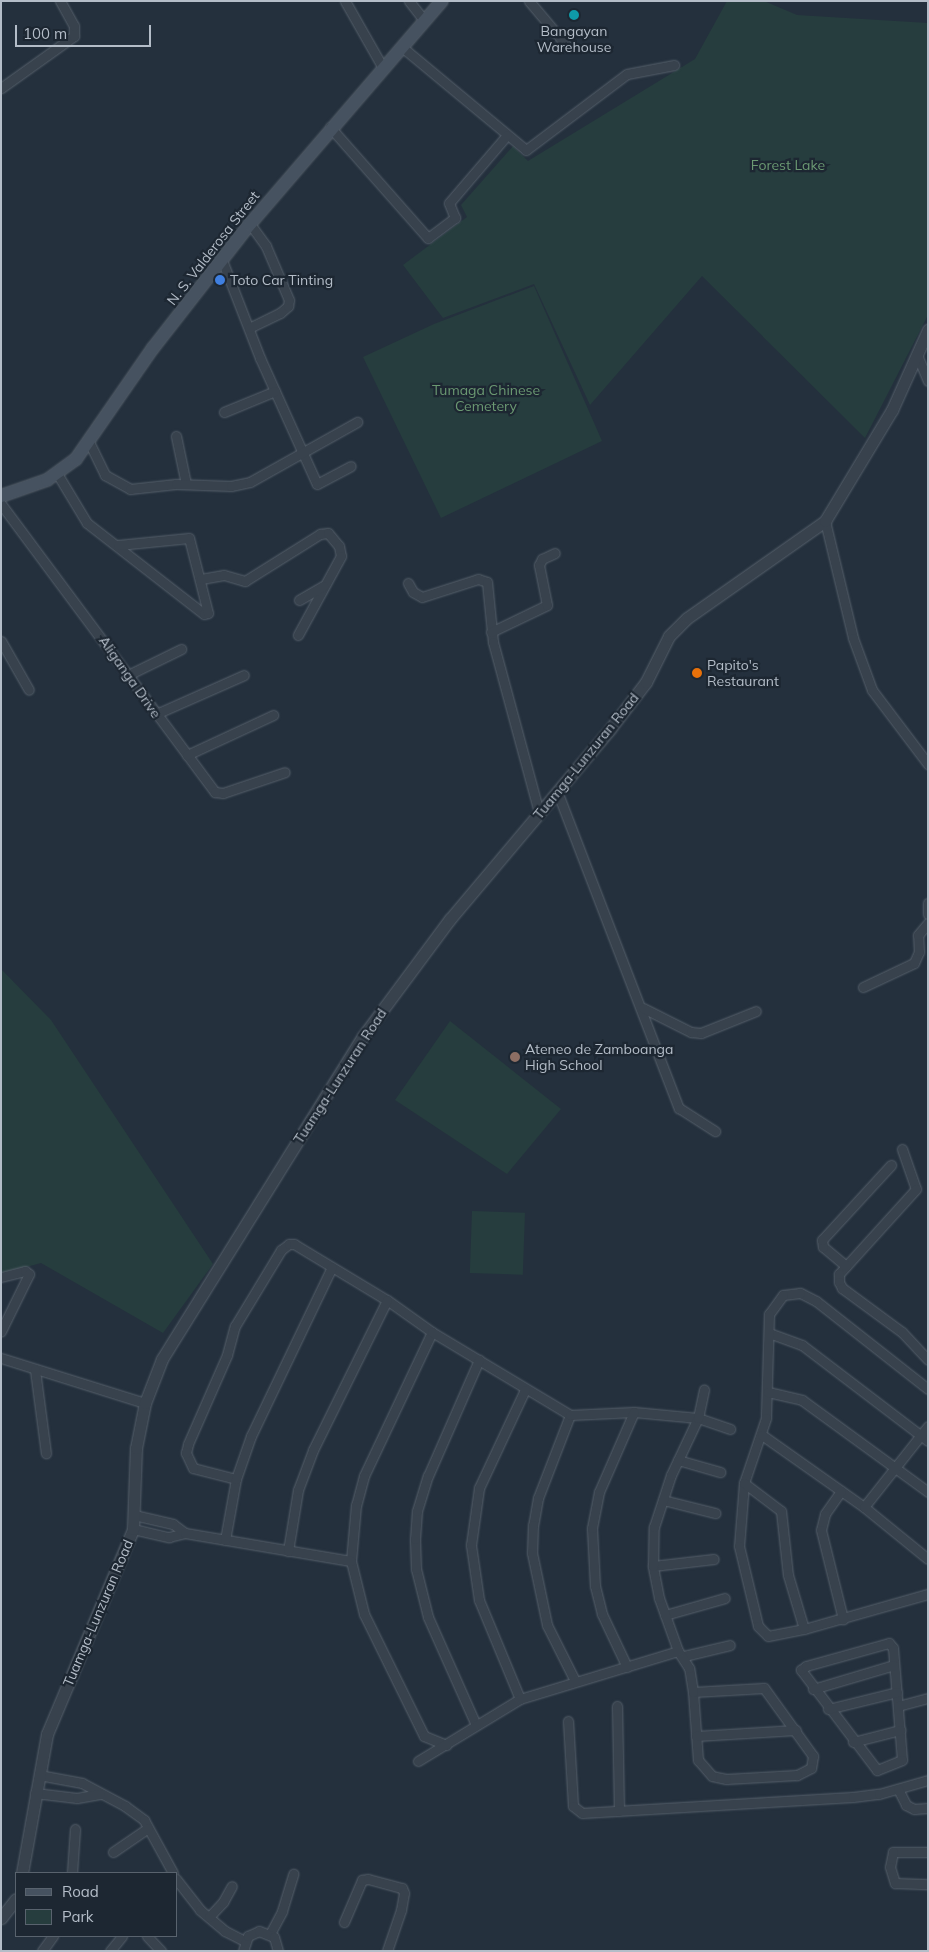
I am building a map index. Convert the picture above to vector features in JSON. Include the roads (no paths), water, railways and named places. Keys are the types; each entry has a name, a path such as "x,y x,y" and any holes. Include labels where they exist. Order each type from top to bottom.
{"main road":[{"name":"N. S. Valderosa Street","path":"1,496 58,475 89,442 153,348 250,224 330,128 402,47 423,19 442,1"}],"street":[{"path":"1,88 74,36 74,26 60,1"},
{"path":"345,1 383,68"},
{"path":"409,1 423,19"},
{"path":"529,1 567,46"},
{"path":"402,47 524,149 530,150 627,74 674,65"},
{"path":"330,128 428,238 455,218 449,203 507,135"},
{"path":"249,328 280,313 289,300 266,246 250,224"},
{"path":"222,260 275,391 317,484 351,466"},
{"name":"Tuamga-Lunzuran Road","path":"22,1872 47,1734 133,1529 136,1448 145,1403 162,1359 363,1036 450,919 503,860 539,812 646,682 670,636 687,618 826,521 892,410 927,334"},
{"path":"917,355 928,381"},
{"path":"224,412 275,391"},
{"path":"89,442 105,475 130,490 186,484 242,485 357,422"},
{"path":"176,436 186,484"},
{"path":"58,475 87,523 206,614 209,610 188,538 118,545"},
{"name":"Aliganga Drive","path":"1,504 130,674 156,714 212,788 220,793 285,772"},
{"path":"826,521 853,638 872,690 928,764"},
{"path":"201,578 224,575 244,581 320,534 328,533 339,546 341,556 298,635"},
{"path":"491,632 547,605 539,565 540,561 555,553"},
{"path":"408,583 413,592 422,597 484,579 488,588 491,632 539,812"},
{"path":"299,600 323,586"},
{"path":"1,641 29,690"},
{"path":"130,674 181,649"},
{"path":"156,714 244,675"},
{"path":"187,755 273,716"},
{"path":"557,791 643,1008 679,1108 715,1131"},
{"path":"928,903 928,914"},
{"path":"863,987 914,963 919,952 918,935 928,923"},
{"path":"643,1008 691,1032 701,1033 756,1011"},
{"path":"902,1149 916,1189 839,1274 842,1288 902,1332 928,1360"},
{"path":"846,1266 823,1247 822,1240 891,1165"},
{"path":"236,1479 193,1468 186,1453 227,1355 234,1326 285,1246 294,1244 387,1300 432,1332 525,1390 570,1415 634,1412 698,1418 730,1429"},
{"path":"225,1540 236,1479 251,1436 332,1267"},
{"path":"1,1277 25,1271 29,1274 1,1330"},
{"path":"928,1389 816,1301 800,1294 783,1295 776,1301 769,1314 768,1392 762,1435 744,1483 739,1546 758,1626 768,1636 843,1619 928,1594"},
{"path":"288,1551 298,1490 313,1450 387,1300"},
{"path":"432,1332 364,1476 356,1505 351,1561 364,1614 424,1736 446,1745"},
{"path":"769,1333 802,1345 924,1438"},
{"path":"1,1358 34,1370 145,1403"},
{"path":"476,1725 428,1617 416,1569 415,1539 417,1511 428,1476 479,1360"},
{"path":"34,1370 46,1453"},
{"path":"520,1699 479,1600 471,1545 480,1488 525,1390"},
{"path":"693,1692 764,1688 796,1730 813,1756 814,1763 808,1771 726,1780 704,1770 698,1760 693,1692 681,1653 665,1615 653,1566 654,1527 678,1460 698,1418 704,1390"},
{"path":"768,1392 802,1400 928,1492"},
{"path":"627,1667 602,1614 595,1586 592,1535 599,1492 634,1412"},
{"path":"570,1415 538,1498 532,1525 532,1553 547,1625 575,1681"},
{"path":"864,1507 895,1467 924,1438 928,1426"},
{"path":"762,1435 864,1507 928,1560"},
{"path":"678,1460 720,1472"},
{"path":"744,1483 781,1511 788,1575 804,1629"},
{"path":"841,1491 826,1514 821,1530 843,1619"},
{"path":"663,1500 715,1513"},
{"path":"134,1515 173,1524 185,1533"},
{"path":"133,1529 169,1537 185,1533 351,1561"},
{"path":"653,1566 714,1559"},
{"path":"665,1615 725,1598"},
{"path":"888,1643 894,1648 902,1761 879,1769 873,1768 813,1689 802,1674 806,1666 888,1643"},
{"path":"418,1761 520,1699 575,1681 681,1653 730,1645"},
{"path":"813,1689 894,1665"},
{"path":"828,1709 897,1692"},
{"path":"898,1706 928,1698"},
{"path":"617,1706 619,1812"},
{"path":"568,1721 574,1809 582,1813 824,1800 879,1794 928,1780"},
{"path":"696,1736 796,1730"},
{"path":"853,1742 900,1730"},
{"path":"39,1775 82,1783 125,1806 148,1828 172,1872"},
{"path":"898,1789 906,1805 914,1809 928,1808"},
{"path":"35,1793 77,1798 100,1794"},
{"path":"113,1852 148,1828"},
{"path":"72,1872 75,1829"},
{"path":"928,1852 893,1852 890,1868 896,1883 928,1884"},
{"path":"270,1934 282,1911 293,1874"},
{"path":"344,1922 362,1880 368,1879 402,1888 404,1893 401,1910 387,1951"},
{"path":"178,1881 208,1917 225,1931 245,1941"},
{"path":"208,1917 223,1902 232,1886"},
{"path":"1,1918 15,1900"},
{"path":"243,1951 245,1941 259,1931 270,1934 277,1942 278,1951"},
{"path":"42,1951 52,1937"},
{"path":"110,1951 121,1937"},
{"path":"148,1937 160,1951"}],"place":[{"name":"Bangayan Warehouse","path":"574,15"},
{"name":"Toto Car Tinting","path":"220,280"},
{"name":"Papito's Restaurant","path":"697,673"},
{"name":"Ateneo de Zamboanga High School","path":"515,1057"}],"park label":[{"name":"Forest Lake","path":"788,165"},
{"name":"Tumaga Chinese Cemetery","path":"486,398"}]}
